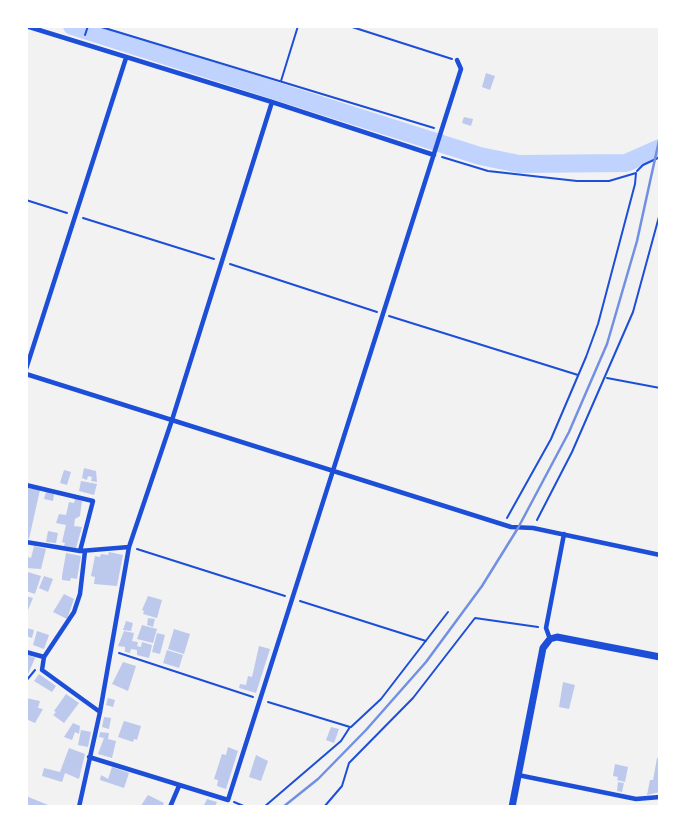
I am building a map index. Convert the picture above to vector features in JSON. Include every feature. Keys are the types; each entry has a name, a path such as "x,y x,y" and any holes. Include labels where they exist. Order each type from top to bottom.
{"main road":[{"path":"512,807 543,648 550,639 557,637 660,657"}],"street":[{"path":"26,26 435,153"},
{"path":"125,58 26,371 511,527 533,528 660,555"},
{"path":"89,757 228,800 461,69 457,60"},
{"path":"79,807 100,712 129,547 272,102"},
{"path":"26,485 93,500 82,551 80,594 74,612 44,657 42,670 100,712"},
{"path":"550,639 546,628 564,534"},
{"path":"26,542 82,551 129,547"},
{"path":"26,652 44,657"},
{"path":"518,775 636,799 660,797"},
{"path":"170,807 179,786"}],"path":[{"path":"83,42 88,26"},
{"path":"98,26 441,132"},
{"path":"281,82 298,26"},
{"path":"349,26 457,60"},
{"path":"435,153 488,171 544,178 609,181 636,173 643,165 660,157"},
{"path":"503,524 551,439 579,375 597,324 636,173"},
{"path":"26,200 579,375"},
{"path":"533,528 572,452 633,312 660,213"},
{"path":"606,377 660,388"},
{"path":"129,547 426,641"},
{"path":"351,727 381,699 448,612"},
{"path":"324,807 342,786 349,763 413,698 475,618 546,628"},
{"path":"228,800 246,807"}],"building":[{"path":"486,73 495,76 490,90 482,87"},
{"path":"464,117 473,119 471,126 462,123"},
{"path":"84,468 96,471 97,482 91,481 92,477 88,476 87,480 82,478"},
{"path":"64,470 71,472 67,485 60,483"},
{"path":"81,481 97,484 94,495 79,491"},
{"path":"26,487 40,490 29,539 26,538"},
{"path":"46,492 54,494 53,501 44,499"},
{"path":"75,499 82,501 80,516 75,519 74,526 82,527 76,548 64,546 65,543 62,542 66,525 56,523 59,514 66,515 69,502 74,503"},
{"path":"48,531 58,533 56,543 46,542"},
{"path":"34,546 46,549 41,569 26,568"},
{"path":"109,552 123,555 117,586 94,584 95,577 91,576 95,556 108,555"},
{"path":"66,553 81,556 77,579 71,578 70,581 62,580"},
{"path":"28,572 41,576 35,594 26,591"},
{"path":"44,576 53,579 48,592 39,588"},
{"path":"64,594 74,599 67,619 53,612"},
{"path":"26,596 33,598 26,615"},
{"path":"148,596 162,600 157,618 143,614"},
{"path":"148,618 155,619 153,627 147,625"},
{"path":"126,621 133,623 131,631 123,630"},
{"path":"142,625 157,629 153,643 137,639"},
{"path":"26,628 34,630 32,638 26,636"},
{"path":"174,629 190,634 184,654 168,649"},
{"path":"37,631 49,635 44,649 33,645"},
{"path":"124,631 134,633 132,641 138,642 137,646 141,647 142,642 152,645 149,658 137,655 137,650 125,652 125,647 118,646"},
{"path":"157,633 165,635 160,654 152,652"},
{"path":"259,646 270,649 256,693 239,688 240,684 246,685 248,676 252,677"},
{"path":"167,650 183,655 179,668 163,663"},
{"path":"26,654 35,658 26,679"},
{"path":"123,662 136,666 128,691 112,684"},
{"path":"39,674 56,686 52,692 34,681"},
{"path":"563,682 575,685 569,709 559,707"},
{"path":"66,694 79,703 64,723 53,715"},
{"path":"26,698 40,701 38,708 43,709 35,723 26,719"},
{"path":"108,698 115,700 113,707 106,705"},
{"path":"104,717 111,718 109,729 102,727"},
{"path":"124,721 141,726 137,740 134,739 133,742 118,737"},
{"path":"73,723 80,726 79,734 75,732 72,740 64,737"},
{"path":"331,727 339,729 334,743 326,740"},
{"path":"81,730 91,732 88,747 78,745"},
{"path":"100,732 109,733 108,739 116,741 112,758 98,754 104,738 99,737"},
{"path":"228,747 238,751 226,789 217,786 218,780 214,779 222,754 226,755"},
{"path":"69,748 85,754 79,779 65,773 62,782 42,776 44,768 60,772"},
{"path":"256,755 268,761 261,781 249,777"},
{"path":"657,758 660,758 660,792 647,795 650,780 653,780"},
{"path":"615,764 628,767 625,782 613,776"},
{"path":"112,767 129,773 124,788 100,780 101,775 108,779"},
{"path":"618,782 624,783 622,792 617,791"},
{"path":"148,795 164,803 162,807 140,807"},
{"path":"26,796 53,807 26,807"},
{"path":"207,799 217,802 215,807 203,807"}],"waterway":[{"path":"72,26 480,156 519,164 626,163 660,148"}],"railway":[{"path":"283,807 318,779 426,662 482,586 518,528 569,432 607,344 637,241 660,136"}]}
